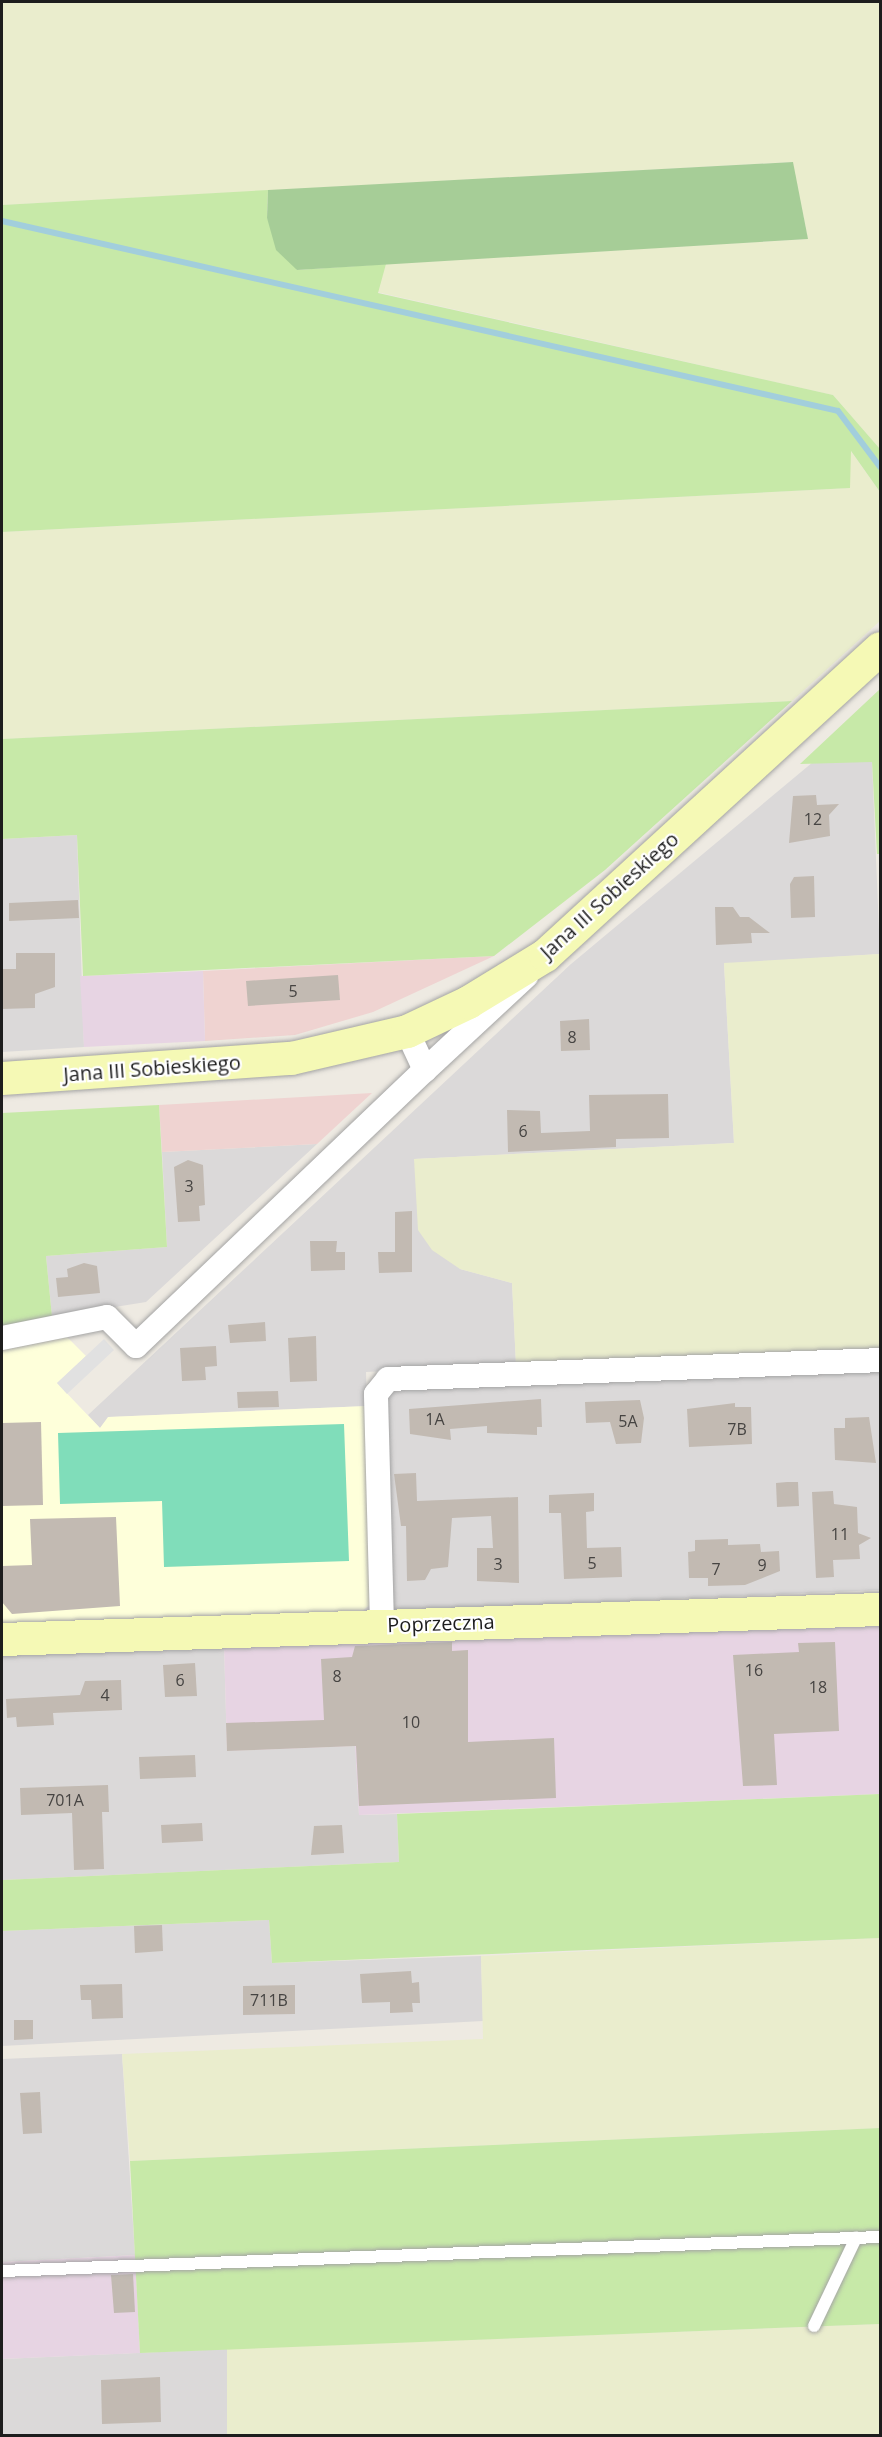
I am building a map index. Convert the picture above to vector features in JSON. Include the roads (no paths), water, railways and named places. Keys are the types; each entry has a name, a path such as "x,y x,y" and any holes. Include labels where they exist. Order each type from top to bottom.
{"main road":[{"name":"Jana III Sobieskiego","path":"2,1078 291,1058 407,1031 544,955 880,648"},
{"name":"Poprzeczna","path":"2,1639 382,1624 880,1609"}],"street":[{"path":"2,1338 107,1317 136,1346 425,1070 499,1005 544,955"},
{"path":"407,1031 425,1070"},
{"path":"382,1624 376,1394 388,1379 880,1360"}],"lane":[{"path":"2,2271 880,2237"},
{"path":"814,2326 856,2238"}],"waterway":[{"path":"2,221 838,411 880,467"}]}
